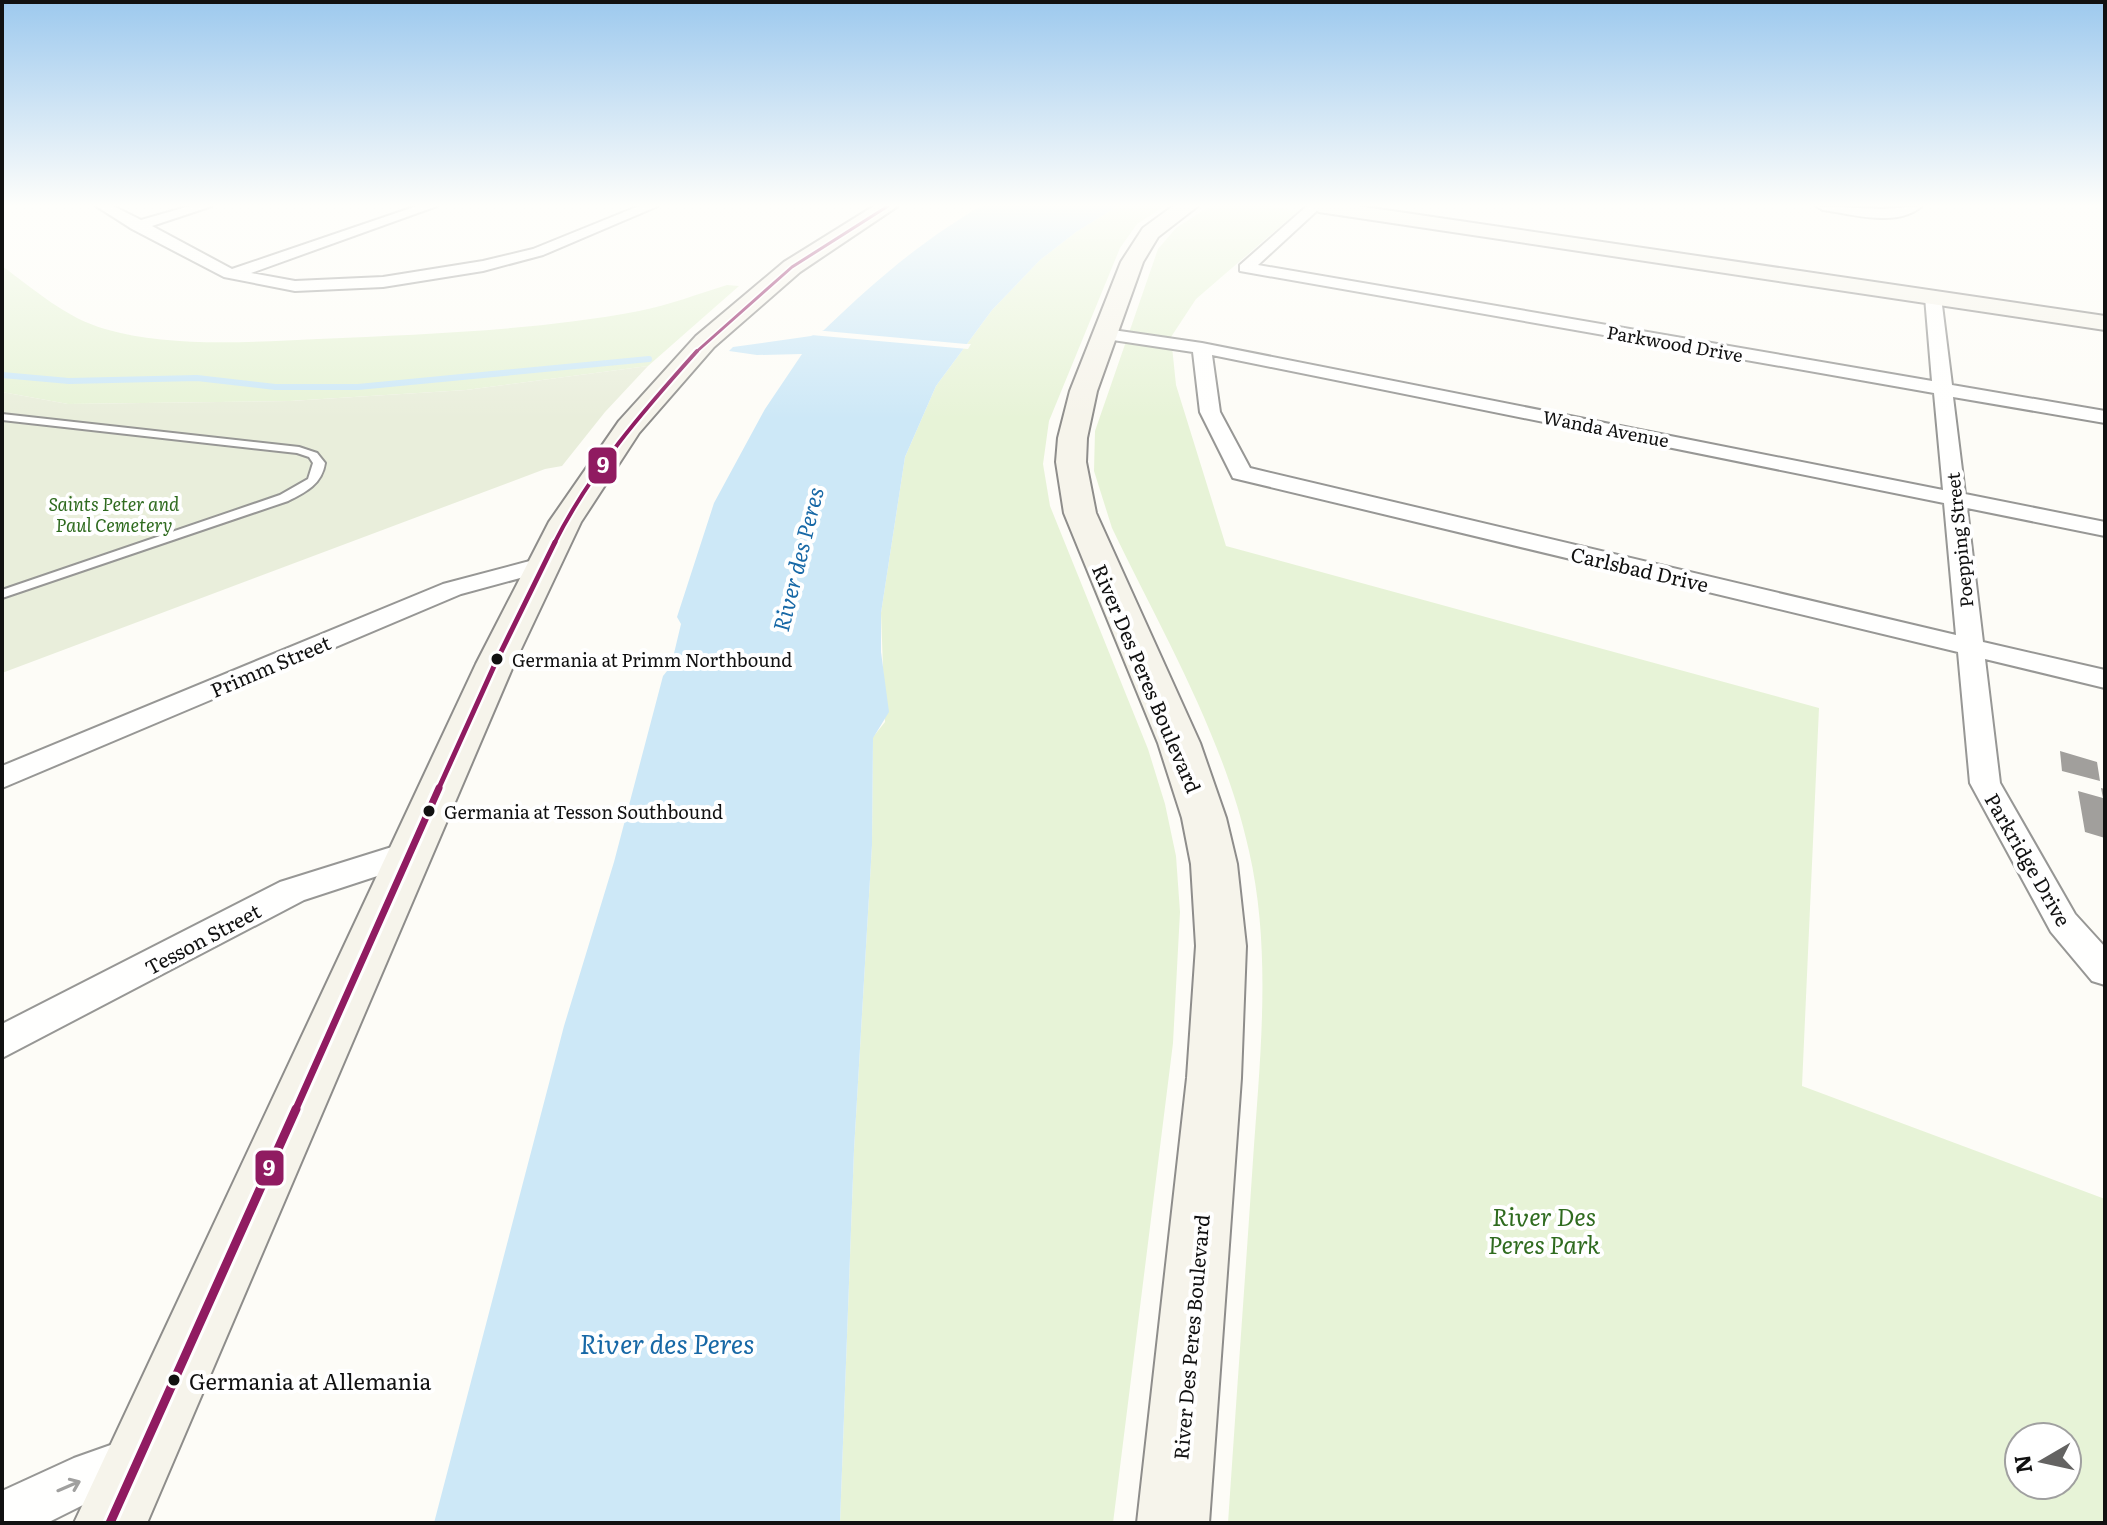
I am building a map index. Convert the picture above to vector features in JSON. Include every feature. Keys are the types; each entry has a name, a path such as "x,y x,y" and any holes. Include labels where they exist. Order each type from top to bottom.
{"main road":[{"path":"110,1523 541,565 586,488 620,439 686,361 780,277"},
{"name":"River Des Peres Boulevard","path":"1128,277 1072,432 1070,471 1073,491 1193,779 1214,864 1219,905 1219,1011 1173,1523"},
{"path":"1808,277 2105,323"}],"street":[{"path":"247,277 295,286 383,282 413,277"},
{"name":"Parkwood Drive","path":"1299,277 2105,417"},
{"name":"Poepping Street","path":"1933,297 1985,783"},
{"name":"Wanda Avenue","path":"1106,334 1202,348 2105,529"},
{"name":"Carlsbad Drive","path":"1202,348 1210,412 1241,473 2105,679"},
{"name":"Primm Street","path":"2,778 452,589 541,565"},
{"name":"Parkridge Drive","path":"1985,783 2063,923 2105,971"},
{"name":"Tesson Street","path":"2,1042 292,891 411,853"},
{"path":"2,1518 74,1483 139,1460"}],"lane":[{"path":"2,417 299,450 313,455 319,463 318,474 309,485 284,498 2,594"}],"green space":[{"path":"2,277 17,277 77,318 105,329 156,339 211,342 439,333 560,323 639,311 727,285 739,286 648,366 466,390 290,401 68,404 2,392"},
{"path":"1024,277 1108,277 1049,421 1043,464 1050,506 1148,749 1165,804 1176,856 1180,912 1173,1043 1113,1523 840,1523 854,1150 872,845 873,737 885,722 881,613 905,457 936,386 992,310"},
{"name":"River Des Peres Park","path":"1148,277 1221,277 1196,299 1171,337 1176,385 1226,546 1819,708 1802,1086 2105,1199 2105,1523 1228,1523 1261,1044 1262,966 1256,889 1238,809 1224,767 1190,686 1112,528 1094,471 1095,431"},
{"name":"Saints Peter and Paul Cemetery","path":"648,366 605,412 562,466 545,469 2,673 2,392 68,404 290,401 466,390"}],"water":[{"name":"River des Peres","path":"883,277 1024,277 992,310 936,386 905,457 881,613 881,652 889,712 873,738 872,845 854,1150 840,1523 434,1523 564,1026 614,862 663,676 671,666 681,624 677,617 714,503 765,409 802,354 757,355 729,351 733,347 811,336 824,330"}],"pier":[{"path":"814,330 971,344 968,349 800,334"}],"building":[{"path":"2060,751 2097,762 2100,781 2062,771"},
{"path":"2101,788 2105,789 2105,838 2085,832 2078,791 2103,798"}],"waterway":[{"path":"2,375 69,381 197,378 275,387 358,387 649,359"}],"transit line":[{"name":"9","path":"110,1523 495,664 565,522 629,427 705,342 780,277"}],"place":[{"name":"Germania at Primm Northbound","path":"497,659"},
{"name":"Germania at Tesson Southbound","path":"429,811"},
{"name":"Germania at Allemania","path":"174,1380"}]}
